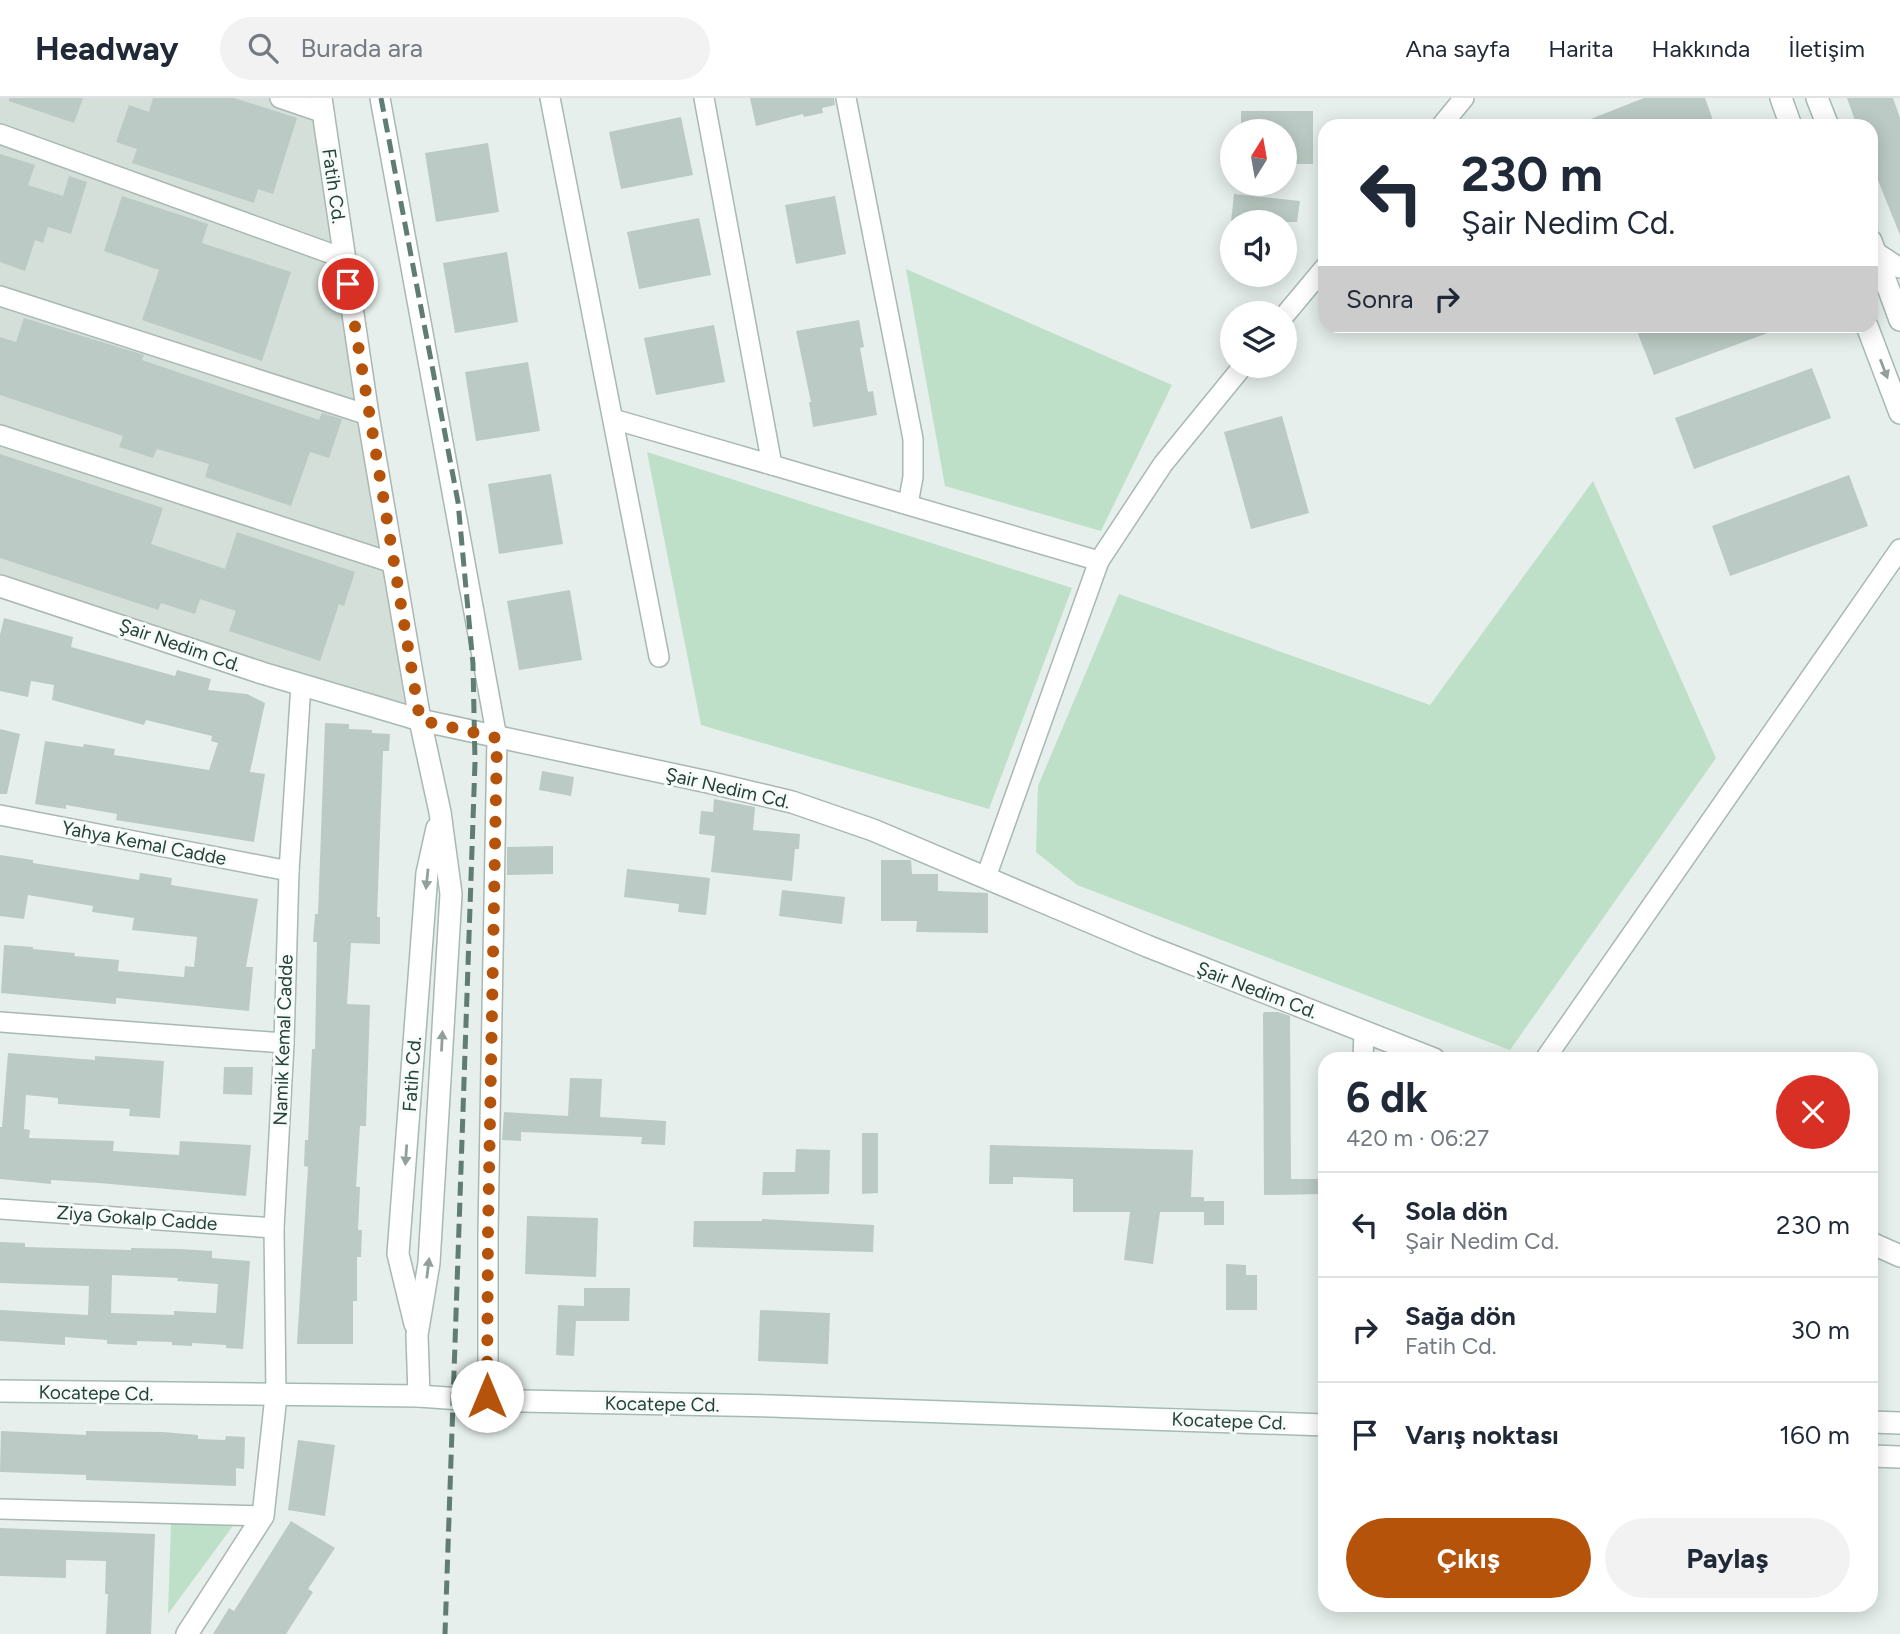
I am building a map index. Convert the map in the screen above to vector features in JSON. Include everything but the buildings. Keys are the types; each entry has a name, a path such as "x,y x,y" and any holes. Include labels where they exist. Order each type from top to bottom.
{"street":[{"path":"280,98 323,105"},
{"path":"380,98 497,738 488,1231 488,1400"},
{"path":"550,98 659,657"},
{"path":"704,98 772,465"},
{"path":"846,98 913,439 914,477 908,504"},
{"path":"1447,119 1464,98"},
{"path":"1781,98 1788,119"},
{"path":"1817,98 1825,119"},
{"name":"Fatih Cd.","path":"323,105 343,258 368,415 420,720 440,812 451,894 429,1263 417,1335"},
{"path":"0,134 343,258"},
{"path":"1878,251 1900,268"},
{"path":"1878,262 1900,320"},
{"path":"1297,301 1318,275"},
{"path":"0,296 368,415"},
{"path":"1870,333 1900,413"},
{"path":"986,877 1099,561 1163,464 1233,378"},
{"path":"613,419 1099,561"},
{"path":"0,435 393,564"},
{"path":"1550,1052 1900,549"},
{"name":"Şair Nedim Cd.","path":"0,586 420,720 792,802 873,830 1147,946 1416,1052"},
{"name":"Namik Kemal Cadde","path":"276,1396 274,1228 284,1043 289,871 301,684"},
{"name":"Fatih Cd.","path":"419,1396 417,1335 398,1254 427,873 440,812"},
{"name":"Yahya Kemal Cadde","path":"0,815 289,871"},
{"path":"0,1022 284,1043"},
{"path":"1363,1052 1364,1031"},
{"name":"Ziya Gokalp Cadde","path":"0,1209 274,1228"},
{"path":"1878,1246 1900,1256"},
{"name":"Kocatepe Cd.","path":"0,1391 419,1396 1318,1424"},
{"path":"187,1634 263,1516 276,1396"},
{"path":"1878,1422 1900,1423"},
{"path":"1878,1455 1900,1457"},
{"path":"0,1509 263,1516"}],"shaded area":[{"path":"0,98 321,98 420,720 0,588"}],"green space":[{"path":"906,269 1172,385 1101,531 945,486"},
{"path":"647,452 1072,588 989,809 701,725"},
{"path":"1593,481 1716,758 1510,1050 1077,885 1036,852 1038,786 1119,594 1430,705"},
{"path":"235,1523 168,1614 171,1524"}],"railway":[{"path":"381,98 458,502 473,664 475,762 445,1634"}],"route":[{"path":"348,284 420,720 497,738 487,1396"}]}
